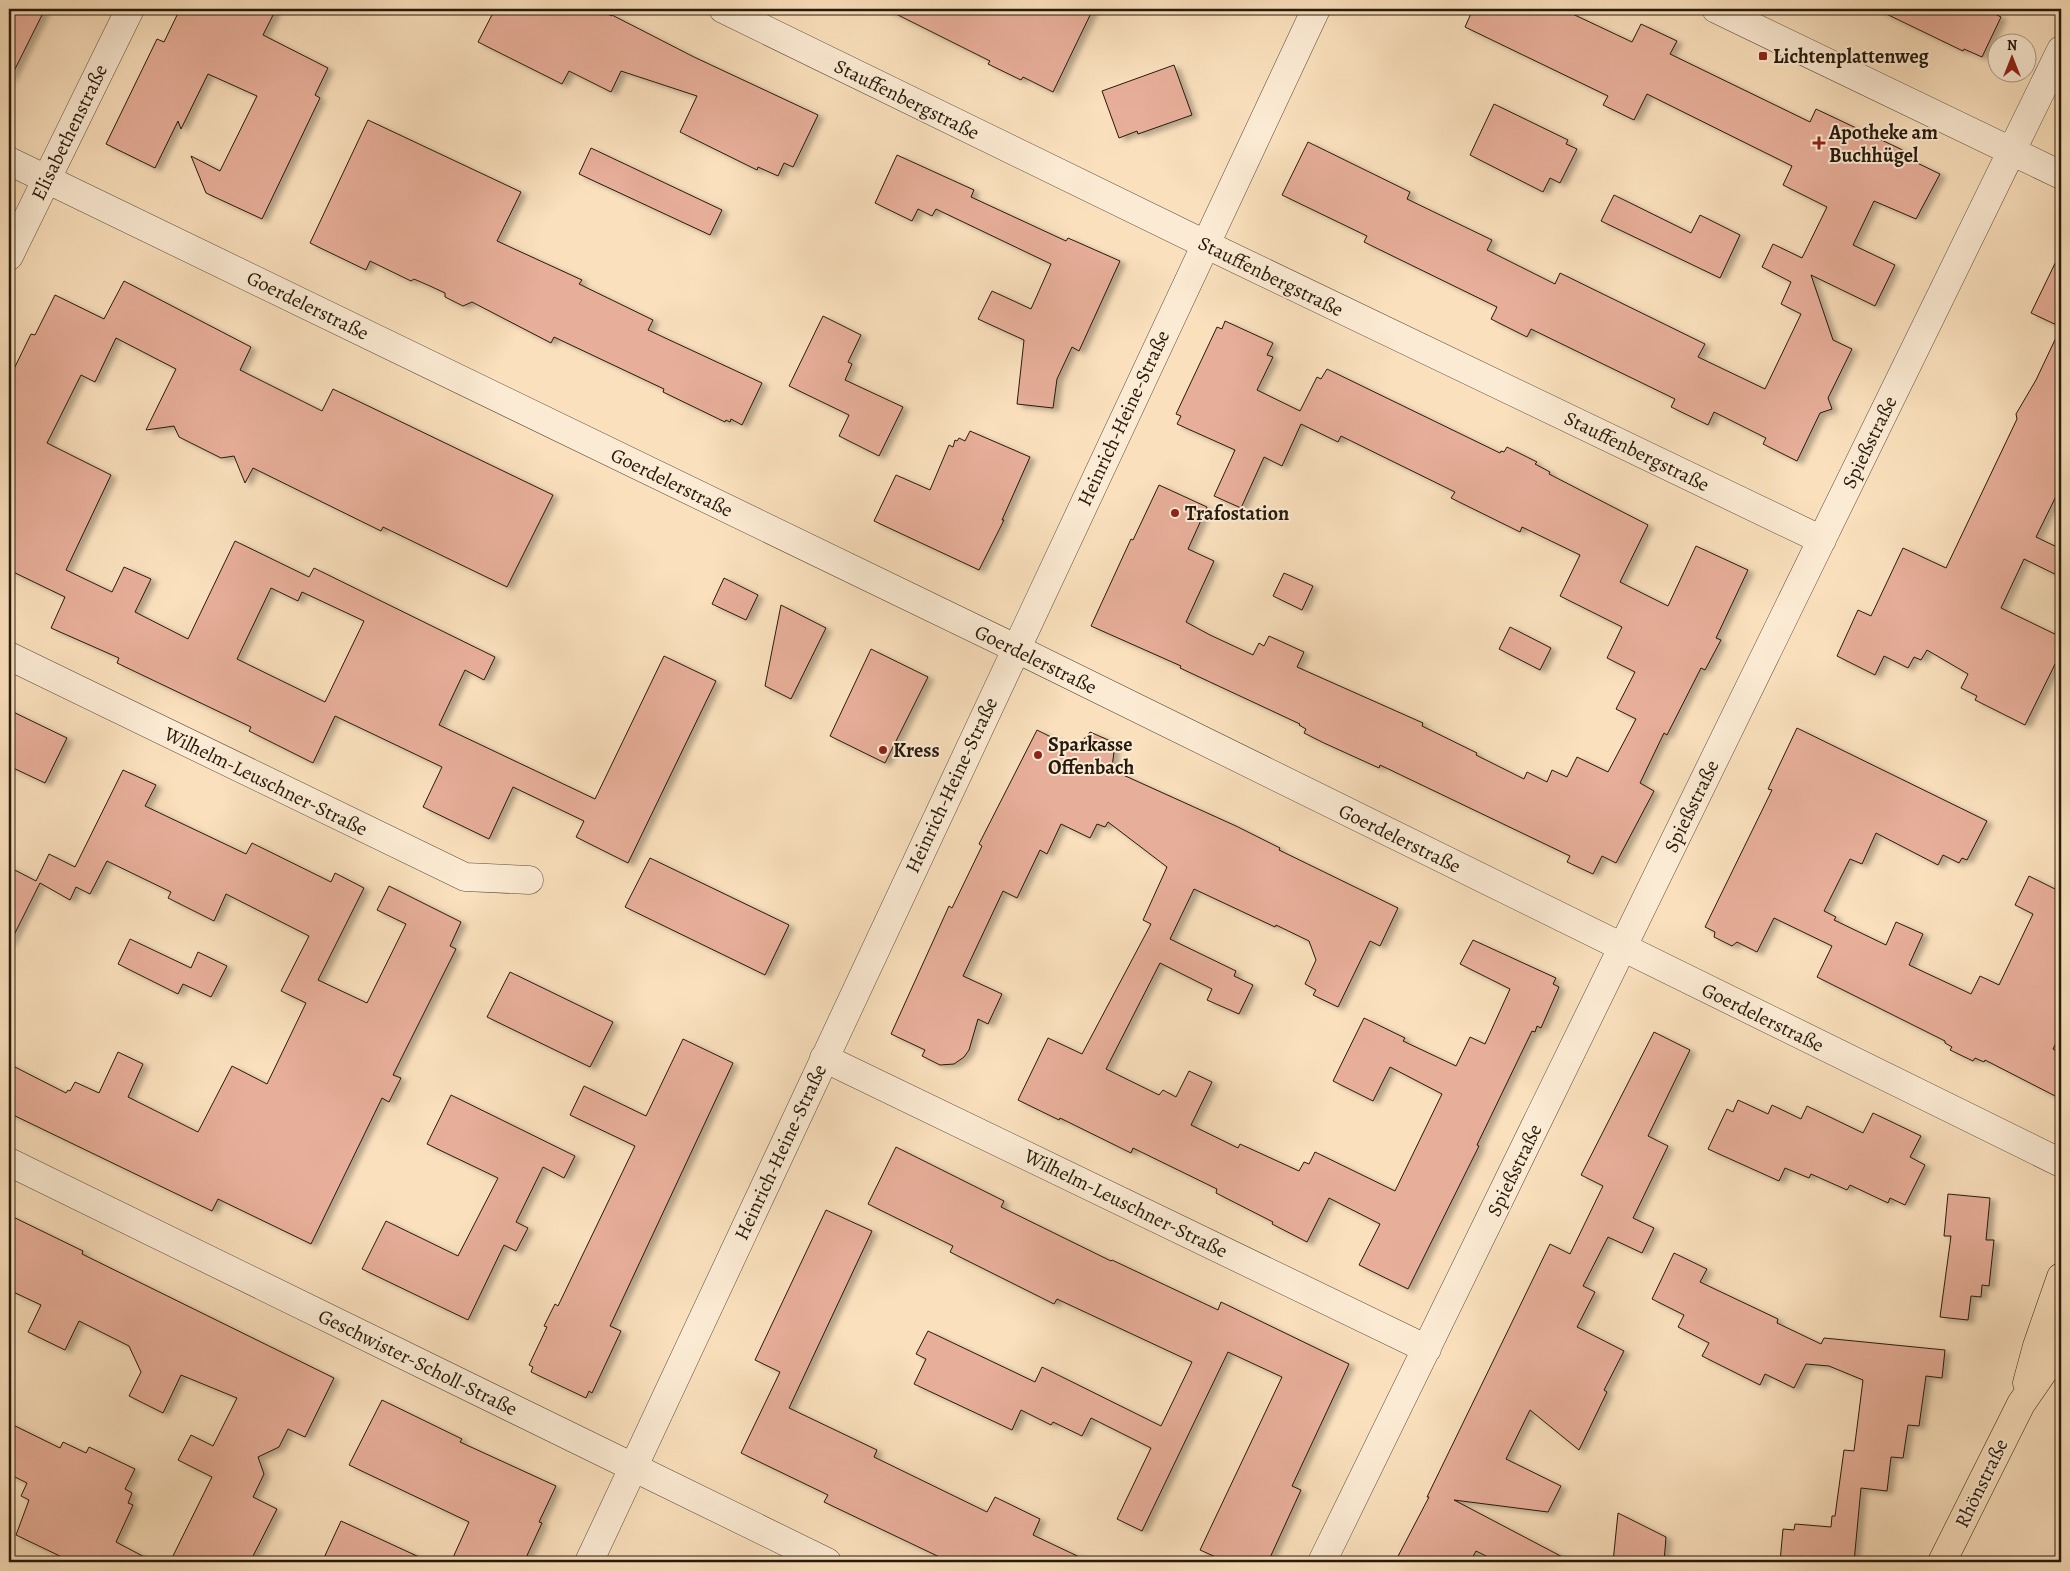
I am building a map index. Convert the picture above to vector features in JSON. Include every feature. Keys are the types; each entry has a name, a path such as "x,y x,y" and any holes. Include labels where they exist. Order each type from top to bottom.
{"main road":[{"name":"Rhönstraße","path":"2021,1404 2037,1346 2061,1277"},
{"name":"Rhönstraße","path":"1942,1562 2021,1404 2061,1346"}],"street":[{"name":"Elisabethenstraße","path":"9,256 130,9"},
{"name":"Stauffenbergstraße","path":"723,9 1205,244 1822,540"},
{"name":"Heinrich-Heine-Straße","path":"589,1562 1015,648 1316,9"},
{"path":"1716,9 2061,175"},
{"name":"Spießstraße","path":"1322,1562 2061,50"},
{"name":"Goerdelerstraße","path":"9,160 1015,648 2061,1163"},
{"name":"Wilhelm-Leuschner-Straße","path":"9,656 465,877 529,880"},
{"name":"Wilhelm-Leuschner-Straße","path":"824,1058 1427,1349"},
{"name":"Geschwister-Scholl-Straße","path":"9,1162 827,1562"}],"building":[{"path":"9,9 45,9 9,81"},
{"path":"180,9 276,9 263,35 328,68 315,95 320,98 262,219 206,193 191,156 220,171 257,96 208,74 181,129 178,121 155,168 106,144 157,39 164,42"},
{"path":"495,9 595,9 612,15 694,57 818,115 793,167 784,163 778,176 758,167 757,170 680,132 697,96 621,71 611,92 569,71 562,84 478,42"},
{"path":"886,9 1093,9 1053,92 1023,77 1021,80 988,64 990,61"},
{"path":"1473,9 1562,9 1632,42 1641,24 1677,41 1670,54 1810,122 1816,109 1911,154 1909,159 1940,174 1916,219 1874,201 1853,245 1895,265 1875,306 1811,275 1833,340 1852,349 1828,398 1832,409 1820,413 1797,461 1763,444 1766,438 1714,412 1708,425 1671,407 1675,399 1531,329 1527,337 1491,319 1497,307 1364,242 1367,236 1282,195 1308,142 1410,192 1407,199 1492,240 1487,250 1555,284 1560,273 1705,344 1698,357 1765,389 1801,314 1781,304 1791,282 1762,267 1773,244 1802,258 1827,207 1783,185 1792,166 1647,94 1634,120 1603,105 1608,96 1465,27"},
{"path":"1876,9 1985,9 2001,17 1994,32 1988,32 1988,44 1982,57 1964,49 1963,51"},
{"path":"1174,65 1192,115 1138,134 1137,131 1119,138 1102,91"},
{"path":"1494,104 1568,140 1566,144 1577,149 1560,183 1550,178 1543,192 1470,155"},
{"path":"368,120 521,192 497,241 582,280 579,284 653,320 648,330 762,383 742,425 731,419 730,422 726,420 725,422 663,392 664,389 554,337 551,343 472,302 463,306 445,297 445,293 414,279 411,281 370,261 366,270 310,243"},
{"path":"591,148 722,210 710,235 579,174"},
{"path":"897,155 974,190 971,197 1066,241 1068,238 1120,261 1079,351 1072,347 1057,379 1053,408 1017,404 1024,340 978,319 992,291 1031,309 1051,264 936,209 932,216 918,209 912,221 875,203"},
{"path":"1614,195 1691,233 1700,215 1740,235 1720,278 1601,221"},
{"path":"2061,251 2061,327 2031,313"},
{"path":"124,281 251,347 240,370 322,411 333,389 553,495 507,587 383,527 381,531 253,468 245,483 234,456 221,458 179,437 174,426 146,430 176,369 116,338 95,382 81,375 47,443 111,475 66,570 112,592 124,567 151,579 135,612 188,639 235,541 309,577 314,568 495,657 484,680 465,670 439,725 595,799 664,656 716,681 628,863 576,837 584,821 513,787 489,839 423,807 442,767 335,716 313,763 249,731 251,727 117,663 119,658 51,628 65,597 9,570 9,379 31,334 35,335 55,295 104,319","holes":["271,588 298,601 302,592 364,621 325,702 237,659"]},
{"path":"823,316 861,335 848,362 852,364 845,380 903,407 879,456 839,436 849,415 789,386"},
{"path":"1225,321 1273,343 1267,355 1273,357 1257,390 1300,411 1317,377 1321,379 1327,369 1500,453 1501,451 1504,452 1507,447 1537,462 1535,464 1550,472 1549,474 1648,525 1620,582 1668,606 1696,546 1748,570 1716,638 1721,640 1705,670 1701,668 1667,735 1664,733 1640,783 1654,791 1616,863 1602,856 1593,874 1567,862 1570,856 1380,765 1379,768 1324,743 1304,733 1306,729 1300,724 1180,668 1181,666 1091,626 1131,539 1133,540 1159,485 1207,507 1188,549 1214,561 1186,622 1210,635 1253,655 1259,643 1264,646 1269,636 1304,652 1297,667 1423,723 1422,726 1524,779 1527,772 1547,782 1552,770 1567,777 1577,757 1608,772 1636,719 1616,709 1635,672 1607,658 1622,627 1560,596 1580,555 1522,527 1520,532 1451,498 1455,492 1341,436 1338,442 1301,424 1282,466 1264,457 1241,508 1214,496 1235,450 1177,424 1181,416 1176,414 1217,327 1222,329"},
{"path":"2061,327 2061,486 2036,537 2061,549 2061,577 2024,559 2001,608 2061,637 2061,652 2025,725 1975,700 1977,696 1961,688 1968,674 1927,650 1921,660 1914,657 1908,668 1884,656 1875,675 1837,656 1858,610 1871,616 1903,548 1946,568 2017,419 2016,414 2036,380"},
{"path":"970,431 1030,457 1002,520 1004,520 979,570 874,521 896,475 930,490 949,445 953,447 955,440 957,441 959,438 965,441"},
{"path":"1284,573 1313,586 1302,610 1273,596"},
{"path":"724,578 758,595 746,620 712,604"},
{"path":"781,605 826,628 791,699 765,686"},
{"path":"1510,627 1551,648 1540,670 1499,649"},
{"path":"871,649 928,677 885,763 830,736"},
{"path":"9,710 67,738 45,783 9,766"},
{"path":"1797,728 1987,821 1967,860 1962,858 1959,863 1943,855 1938,865 1876,833 1862,864 1850,859 1824,911 1836,917 1834,920 1886,945 1896,922 1923,934 1909,965 1971,994 1980,976 1999,985 2033,914 2015,905 2029,876 2061,892 2061,1033 2053,1049 2061,1054 2061,1099 1985,1060 1984,1062 1975,1058 1973,1061 1950,1050 1952,1047 1945,1043 1945,1041 1817,977 1832,946 1774,918 1757,952 1737,942 1732,946 1714,937 1715,932 1705,927 1772,790 1768,789"},
{"path":"1037,730 1075,749 1090,732 1115,743 1112,768 1121,774 1236,826 1280,848 1279,850 1398,908 1380,946 1370,941 1338,1007 1313,995 1316,990 1305,984 1316,960 1309,941 1194,889 1170,939 1236,971 1234,976 1253,985 1239,1014 1207,1000 1212,989 1160,963 1106,1069 1159,1095 1163,1090 1176,1097 1189,1071 1212,1082 1191,1125 1238,1148 1240,1144 1299,1171 1304,1162 1309,1164 1315,1152 1395,1191 1442,1094 1390,1067 1373,1101 1333,1081 1364,1018 1405,1038 1403,1041 1456,1066 1470,1037 1485,1044 1510,989 1460,964 1473,940 1556,978 1553,984 1559,987 1541,1028 1537,1026 1535,1032 1532,1031 1477,1145 1479,1146 1408,1289 1359,1265 1380,1224 1329,1198 1307,1242 1216,1193 1217,1189 1133,1148 1131,1153 1060,1118 1059,1120 1018,1100 1048,1038 1082,1054 1151,924 1143,920 1167,867 1108,822 1105,827 1097,824 1090,838 1061,824 1047,854 1040,850 1017,898 1003,891 963,976 1002,994 988,1024 978,1019 969,1050 964,1057 954,1064 940,1065 922,1056 925,1050 891,1034 949,906 952,908 982,846 979,844"},
{"path":"123,770 156,785 145,806 246,854 252,843 331,882 335,873 364,888 318,980 367,1003 406,924 377,910 389,886 461,922 450,946 456,949 393,1075 401,1078 389,1102 382,1098 311,1244 218,1199 212,1211 9,1113 9,1064 66,1093 68,1090 70,1091 75,1082 99,1093 118,1052 143,1064 128,1097 198,1132 232,1066 267,1084 306,1003 281,991 309,936 226,894 214,921 168,898 171,892 107,861 90,894 76,887 70,900 40,883 9,945 9,867 36,881 49,854 75,867"},
{"path":"650,858 789,925 765,975 625,907"},
{"path":"130,939 191,968 198,952 227,966 211,997 183,984 178,994 118,964"},
{"path":"510,972 613,1022 590,1067 487,1017"},
{"path":"1654,1032 1690,1050 1648,1136 1668,1146 1633,1218 1654,1228 1642,1253 1608,1237 1583,1286 1595,1292 1577,1327 1624,1351 1604,1390 1607,1392 1579,1450 1530,1410 1506,1459 1561,1486 1548,1512 1454,1500 1572,1562 1498,1562 1476,1551 1470,1562 1395,1562 1429,1497 1427,1497 1550,1244 1570,1254 1603,1186 1581,1175"},
{"path":"683,1039 733,1063 610,1326 621,1331 592,1393 589,1391 586,1398 531,1372 533,1367 529,1365 547,1327 544,1326 555,1304 558,1306 635,1146 570,1115 584,1086 646,1116"},
{"path":"451,1095 575,1156 564,1178 543,1167 516,1222 528,1228 516,1251 504,1245 468,1320 362,1269 386,1221 458,1256 498,1178 427,1144"},
{"path":"1738,1100 1768,1114 1772,1105 1801,1119 1807,1106 1863,1133 1873,1113 1921,1136 1910,1157 1925,1165 1905,1205 1890,1198 1888,1203 1850,1185 1847,1190 1811,1174 1809,1178 1785,1168 1779,1181 1708,1149 1727,1109 1733,1112"},
{"path":"896,1147 1004,1201 1001,1207 1111,1261 1218,1310 1221,1302 1349,1364 1292,1486 1301,1490 1268,1562 1227,1562 1200,1550 1282,1377 1228,1352 1142,1531 1117,1519 1151,1448 1091,1418 1082,1436 1053,1422 1051,1425 1021,1410 1012,1430 914,1384 926,1359 916,1354 928,1331 1035,1382 1042,1367 1161,1426 1192,1362 1057,1299 1054,1304 950,1252 953,1246 868,1204"},
{"path":"1948,1194 1990,1198 1986,1240 1994,1240 1989,1286 1982,1285 1981,1297 1971,1296 1968,1320 1940,1317 1951,1236 1944,1236"},
{"path":"826,1210 872,1231 789,1408 877,1450 874,1457 987,1512 995,1497 1040,1519 1033,1535 1090,1562 950,1562 824,1502 828,1495 741,1453 780,1372 755,1360"},
{"path":"9,1215 83,1251 82,1254 334,1378 305,1437 288,1429 279,1447 258,1457 264,1474 253,1497 277,1509 250,1562 170,1562 212,1477 178,1460 191,1435 213,1446 237,1398 181,1375 163,1413 129,1396 141,1372 129,1346 79,1321 65,1350 28,1332 41,1305 9,1290"},
{"path":"1674,1253 1707,1269 1700,1282 1778,1319 1777,1323 1821,1344 1824,1338 1945,1350 1942,1378 1926,1376 1919,1426 1908,1425 1903,1458 1891,1457 1887,1491 1861,1488 1854,1562 1780,1562 1783,1529 1794,1530 1795,1524 1831,1527 1832,1516 1835,1516 1844,1450 1854,1451 1863,1380 1829,1366 1806,1364 1794,1388 1765,1374 1760,1385 1702,1356 1709,1343 1678,1327 1684,1315 1652,1299"},
{"path":"382,1400 462,1439 460,1442 556,1486 539,1522 542,1523 524,1562 451,1562 469,1522 349,1465"},
{"path":"9,1423 60,1448 63,1442 86,1453 89,1447 135,1469 125,1489 132,1493 128,1503 133,1505 116,1542 154,1562 65,1562 64,1558 16,1535 29,1500 21,1496 27,1483 9,1474"},
{"path":"1618,1513 1666,1537 1664,1562 1613,1562"},
{"path":"341,1521 430,1562 322,1562"}],"place":[{"name":"Lichtenplattenweg","path":"1763,56"},
{"name":"Apotheke am Buchhügel","path":"1819,143"},
{"name":"Trafostation","path":"1175,513"},
{"name":"Kress","path":"883,750"},
{"name":"Sparkasse Offenbach","path":"1038,755"}]}
